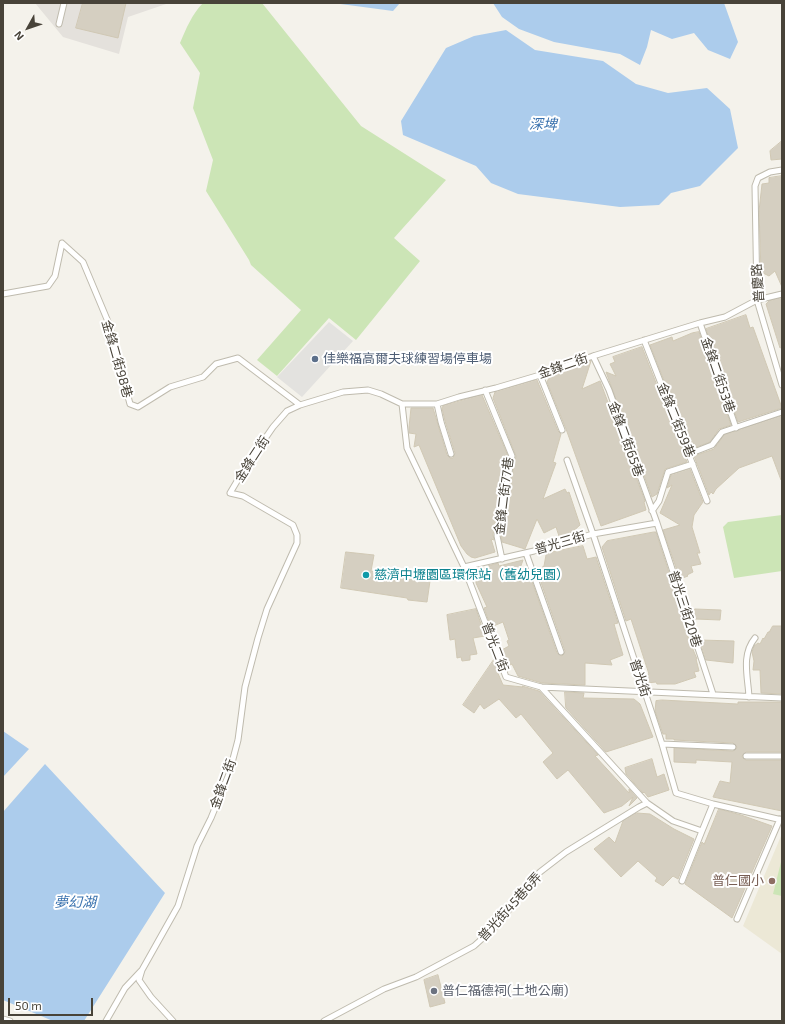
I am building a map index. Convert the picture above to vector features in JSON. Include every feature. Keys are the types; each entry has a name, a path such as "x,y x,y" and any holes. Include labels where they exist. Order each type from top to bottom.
{"lane":[{"path":"59,24 64,3"},
{"name":"普慶路","path":"782,170 770,172 758,178 754,186 757,300 782,385"},
{"name":"金鋒二街98巷","path":"3,294 48,286 55,276 62,243 83,262 109,324 130,404 138,407 170,387 203,377 216,364 238,358 300,405"},
{"name":"金鋒二街","path":"142,970 178,906 196,846 229,774 238,740 245,686 258,638 267,609 297,544 297,535 293,525 244,496 230,494 246,466 273,427 287,411 300,405 343,392 368,390 381,394 402,404 438,404 540,374 700,323 725,317 757,300 782,294"},
{"name":"金鋒二街53巷","path":"700,323 736,428"},
{"name":"金鋒二街59巷","path":"644,340 707,501"},
{"name":"金鋒二街65巷","path":"593,356 609,390 657,523"},
{"path":"540,374 562,430"},
{"name":"金鋒二街77巷","path":"485,390 512,456 497,536 502,558"},
{"name":"普光二街","path":"402,404 407,448 464,567 506,677 541,688 645,691 782,698"},
{"path":"438,404 441,422 451,454"},
{"path":"689,454 712,444 722,432 782,412"},
{"name":"普光街","path":"567,460 645,691 676,793 713,804 781,820"},
{"path":"652,511 658,501 668,472 693,464"},
{"name":"普光三街","path":"464,567 526,553 593,534 657,523"},
{"name":"普光三街20巷","path":"657,523 713,694"},
{"path":"526,553 561,652"},
{"path":"749,697 746,659 749,645 755,638"},
{"path":"541,688 647,803 673,821 702,831"},
{"path":"662,744 733,747"},
{"path":"746,756 782,756"},
{"name":"普光街45巷6弄","path":"324,1021 384,989 416,977 474,946 494,928 540,872 566,852 647,803"},
{"path":"682,881 713,804"},
{"path":"737,918 781,820"},
{"path":"106,1021 125,988 142,970"},
{"path":"142,970 139,980 151,997 174,1021"},
{"path":"3,1019 10,1021"}],"shaded area":[{"path":"35,3 169,3 128,17 119,54 63,37"},
{"name":"佳樂福高爾夫球練習場停車場","path":"329,322 353,341 302,397 277,377"},
{"name":"普仁國小","path":"782,836 782,954 743,926"}],"green space":[{"path":"203,3 262,3 361,126 446,180 394,238 420,261 356,340 329,318 277,376 257,360 301,310 251,265 206,191 213,160 193,108 200,73 180,43 192,17"},
{"path":"782,515 782,571 734,578 723,527 728,522"},
{"path":"782,858 782,896 773,894"}],"water":[{"path":"333,3 400,3 393,11"},
{"path":"493,3 724,3 738,42 730,59 708,50 694,33 672,39 651,30 647,47 640,65 620,54 554,42 519,29 502,17"},
{"name":"深埤","path":"506,30 535,50 603,61 636,84 668,93 707,88 730,109 738,148 700,186 671,193 659,205 620,207 518,194 491,183 476,166 403,135 401,121 446,48 474,36"},
{"path":"3,731 29,749 3,777"},
{"name":"夢幻湖","path":"45,764 165,893 84,1021 53,1021 3,1000 3,812"}],"building":[{"path":"83,3 126,3 118,38 76,28"},
{"path":"782,141 782,159 771,160 770,151"},
{"path":"782,176 782,287 775,271 769,276 761,272 759,211 762,184 769,183 769,178"},
{"path":"782,298 782,347 780,348 766,304 769,301"},
{"path":"746,315 750,328 753,327 782,408 738,422 706,329"},
{"path":"699,332 731,425 719,429 710,442 691,449 650,345 672,337 673,341 692,333"},
{"path":"642,347 687,462 665,469 657,494 652,497 606,372 616,376 610,364 615,362 613,357"},
{"path":"591,361 582,389 600,381 645,501 646,510 601,526 566,429 547,382 550,376"},
{"path":"537,380 558,431 561,434 553,462 556,463 543,499 565,489 567,493 569,492 580,525 567,537 560,539 556,527 544,533 537,519 525,549 502,542 501,536 516,456 493,398 495,392"},
{"path":"482,395 508,456 493,535 494,540 491,539 495,552 475,558 467,554 461,546 419,445 414,447 416,434 409,433 409,427 411,408 433,408 447,455 450,458 453,458 455,453 442,408 443,406"},
{"path":"782,416 782,480 772,456 739,468 716,489 713,494 711,492 709,495 694,456 714,449 724,435"},
{"path":"690,469 703,502 694,515 692,527 700,553 697,553 701,564 691,566 693,572 680,579 663,530 680,525 660,513 672,485 667,488 671,475"},
{"path":"656,532 689,640 697,659 699,671 694,672 696,677 675,684 657,684 656,682 647,683 645,675 649,674 631,619 626,621 602,547 607,541"},
{"path":"583,546 587,559 596,557 618,623 614,624 623,655 610,660 612,665 585,663 585,685 542,683 518,676 512,664 506,667 500,651 509,646 507,641 509,640 503,622 491,627 484,608 487,607 476,583 476,579 488,566 498,563 499,566 523,560 517,577 529,573 557,653 562,656 565,651 537,571 544,566 546,555 548,553"},
{"name":"慈濟中壢園區環保站（舊幼兒園）","path":"346,552 374,555 371,571 430,581 427,602 341,588"},
{"path":"476,609 485,636 473,638 477,654 470,655 470,660 462,661 461,657 457,658 455,639 450,640 447,615"},
{"path":"695,609 721,610 720,620 695,619"},
{"path":"773,626 782,626 782,694 761,693 760,670 753,670 754,661 752,652 754,646 758,643 760,644"},
{"path":"700,640 734,641 733,663 706,660"},
{"path":"495,658 499,670 497,671 503,685 523,687 522,686 539,691 598,755 595,756 629,793 629,789 637,798 629,806 633,797 622,806 604,813 568,770 557,779 543,762 553,753 521,714 516,718 499,699 484,709 480,704 474,713 463,705"},
{"path":"565,692 584,693 583,698 634,699 640,704 653,737 606,752 566,708"},
{"path":"662,700 738,704 738,702 782,702 782,752 746,752 742,756 746,760 782,760 782,811 713,797 720,781 730,783 732,762 696,760 696,763 674,762 674,748 733,751 737,747 733,743 666,739 666,734 663,734 655,711 656,701"},
{"path":"652,759 657,777 664,774 669,790 648,797 626,774 625,768"},
{"path":"719,809 772,826 732,918 685,884 702,842 704,844"},
{"path":"637,813 650,814 694,839 678,879 673,876 663,886 655,881 657,878 638,861 621,877 594,849 609,837 615,843 623,821"},
{"name":"普仁福德祠(土地公廟)","path":"438,975 445,1003 430,1007 424,980"}],"place":[{"name":"佳樂福高爾夫球練習場停車場","path":"315,359"},
{"name":"慈濟中壢園區環保站（舊幼兒園）","path":"366,575"},
{"name":"普仁國小","path":"772,881"},
{"name":"普仁福德祠(土地公廟)","path":"434,991"}]}
